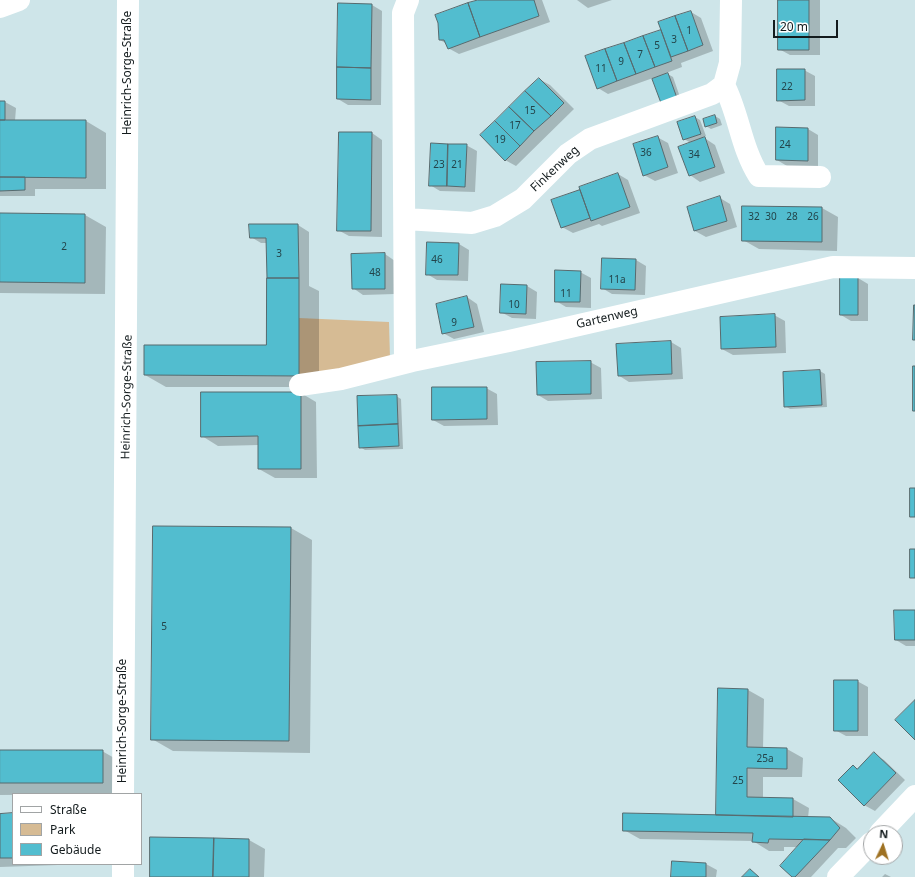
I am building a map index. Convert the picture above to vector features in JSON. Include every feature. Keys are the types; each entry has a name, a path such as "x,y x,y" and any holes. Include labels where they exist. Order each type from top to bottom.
{"street":[{"path":"0,7 19,0"},
{"name":"Heinrich-Sorge-Straße","path":"123,793 128,0"},
{"path":"406,362 403,13 408,0"},
{"path":"731,0 730,63 724,85 730,96 750,161 759,176 820,177"},
{"name":"Finkenweg","path":"405,219 472,223 495,216 523,199 568,154 590,139 712,94 724,85"},
{"name":"Gartenweg","path":"300,385 341,379 406,362 509,341 833,267 915,268"},
{"path":"888,825 915,796"},
{"path":"838,877 863,850"},
{"path":"123,865 123,877"}],"green space":[{"path":"299,318 389,322 390,358 324,374 299,376"}],"building":[{"path":"478,0 534,0 539,16 480,37 468,3"},
{"path":"778,0 809,0 809,50 778,50"},
{"path":"338,3 372,4 371,68 337,67"},
{"path":"468,3 480,37 448,49 444,40 439,40 438,23 435,15"},
{"path":"691,11 703,45 688,51 675,16"},
{"path":"675,16 688,51 671,57 658,22"},
{"path":"661,30 672,61 655,67 643,36"},
{"path":"643,36 655,67 636,74 624,43"},
{"path":"624,43 636,74 617,81 605,49"},
{"path":"605,49 617,81 597,89 585,56"},
{"path":"337,67 371,68 371,100 337,99"},
{"path":"777,69 805,69 805,100 777,101"},
{"path":"668,73 677,98 661,103 652,79"},
{"path":"539,78 564,103 551,116 525,91"},
{"path":"525,91 551,116 534,131 509,107"},
{"path":"0,101 5,101 5,120 0,120"},
{"path":"509,107 534,131 520,146 495,121"},
{"path":"715,115 717,123 705,127 703,119"},
{"path":"695,116 701,134 683,140 677,122"},
{"path":"0,120 86,120 86,178 0,177"},
{"path":"495,121 520,146 505,161 480,135"},
{"path":"776,127 808,128 808,161 776,160"},
{"path":"339,132 372,132 371,231 337,231"},
{"path":"658,136 668,167 643,176 633,144"},
{"path":"705,137 715,167 689,176 678,147"},
{"path":"431,143 448,144 447,186 429,186"},
{"path":"448,144 467,144 465,187 447,186"},
{"path":"618,173 630,207 591,221 579,187"},
{"path":"0,177 25,177 25,190 0,191"},
{"path":"580,190 590,218 561,228 551,200"},
{"path":"720,196 727,221 694,231 687,207"},
{"path":"742,206 822,207 822,242 742,241"},
{"path":"0,213 85,214 85,283 0,282"},
{"path":"249,224 298,224 299,278 267,278 266,238 250,238"},
{"path":"427,242 459,243 458,275 426,275"},
{"path":"385,253 385,289 352,289 351,254"},
{"path":"602,258 636,259 635,290 601,289"},
{"path":"555,270 581,271 580,302 555,302"},
{"path":"840,277 858,277 858,315 840,315"},
{"path":"267,278 299,278 299,376 144,375 144,345 266,345"},
{"path":"501,284 527,285 526,314 500,313"},
{"path":"467,296 474,327 442,334 436,304"},
{"path":"914,305 915,340 913,340"},
{"path":"775,314 776,347 721,349 720,317"},
{"path":"671,341 672,374 618,376 616,344"},
{"path":"591,361 591,394 537,395 536,362"},
{"path":"913,366 915,366 915,411 913,411"},
{"path":"820,370 822,405 784,407 783,372"},
{"path":"432,387 487,387 487,419 432,420"},
{"path":"201,392 301,392 301,469 258,469 258,436 201,437"},
{"path":"397,395 398,424 358,426 357,396"},
{"path":"398,424 399,446 359,448 358,426"},
{"path":"910,488 915,488 915,517 910,517"},
{"path":"153,526 291,527 289,741 151,740"},
{"path":"910,549 915,549 915,578 910,578"},
{"path":"894,610 915,610 915,640 895,640"},
{"path":"834,680 858,680 858,731 834,731"},
{"path":"718,688 748,689 747,747 787,748 787,769 747,768 747,797 793,798 793,817 716,815"},
{"path":"915,700 915,740 895,720"},
{"path":"0,750 103,750 103,783 0,783"},
{"path":"874,752 896,773 864,806 838,780 853,765 857,769"},
{"path":"12,813 12,858 0,858 0,814"},
{"path":"623,813 830,817 840,828 830,840 769,839 768,843 752,842 753,833 623,831"},
{"path":"150,837 214,838 213,877 150,877"},
{"path":"214,838 249,839 249,877 213,877"},
{"path":"804,839 830,840 795,877 792,877 780,866"},
{"path":"672,861 706,863 706,877 671,877"},
{"path":"750,869 759,877 742,877"}]}
